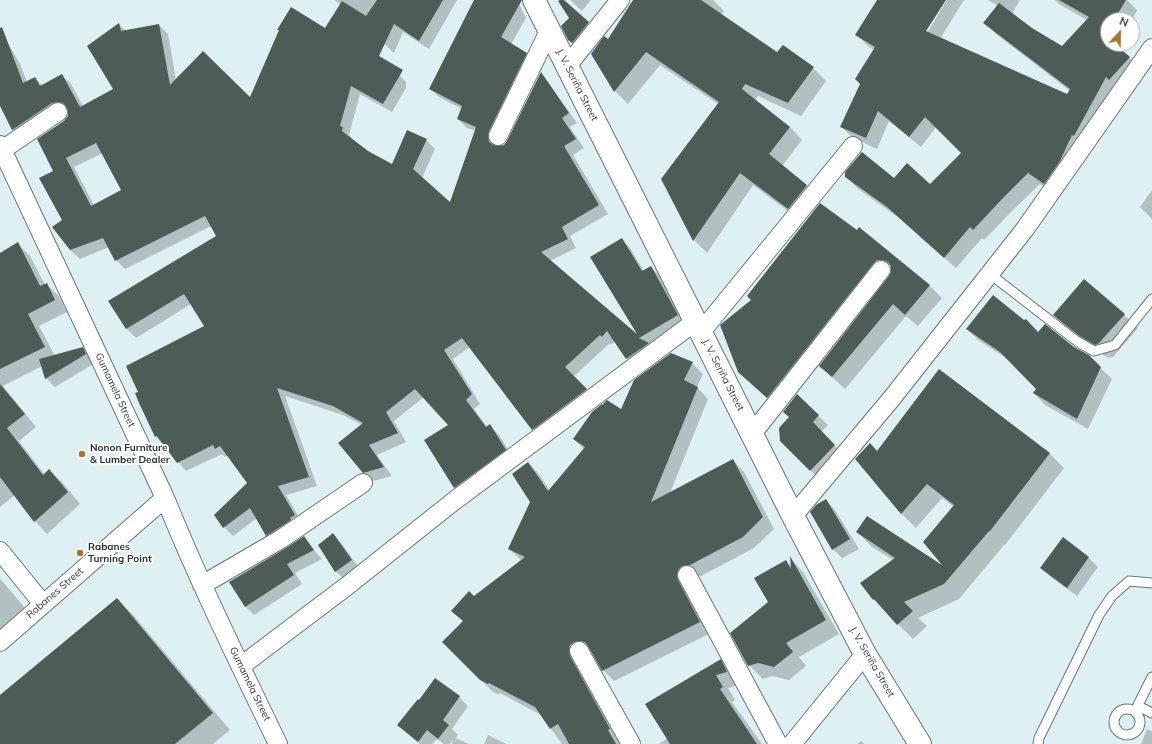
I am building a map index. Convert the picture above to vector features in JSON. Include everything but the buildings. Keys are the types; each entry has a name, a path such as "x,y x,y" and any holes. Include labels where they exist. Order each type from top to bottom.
{"main road":[{"name":"J. V. Seriña Street","path":"534,0 568,65 793,516 865,654 920,744"}],"street":[{"path":"568,65 620,0"},
{"path":"498,136 549,31"},
{"path":"793,516 892,398 1025,229 1152,48"},
{"path":"1,148 58,112"},
{"path":"241,666 347,586 454,501 699,326 853,146"},
{"name":"Gumamela Street","path":"1,148 165,498 202,585 278,744"},
{"path":"752,434 881,270"},
{"path":"202,585 281,539 363,483"},
{"name":"Rabanes Street","path":"0,642 165,498"},
{"path":"0,551 43,604"},
{"path":"687,575 778,744"},
{"path":"579,651 630,744"},
{"path":"792,744 865,654"}],"lane":[{"path":"990,274 1078,342 1094,351 1115,345 1152,299"},
{"path":"1038,744 1039,738 1099,614 1112,596 1129,581 1152,582"},
{"path":"1152,677 1137,709 1141,722 1140,728 1131,735 1122,734 1115,728 1113,723 1118,712 1124,709 1137,709 1152,713"},
{"path":"1118,744 1122,734"}],"place":[{"name":"Nonon Furniture & Lumber Dealer","path":"82,454"},
{"name":"Rabanes Turning Point","path":"80,553"}]}
